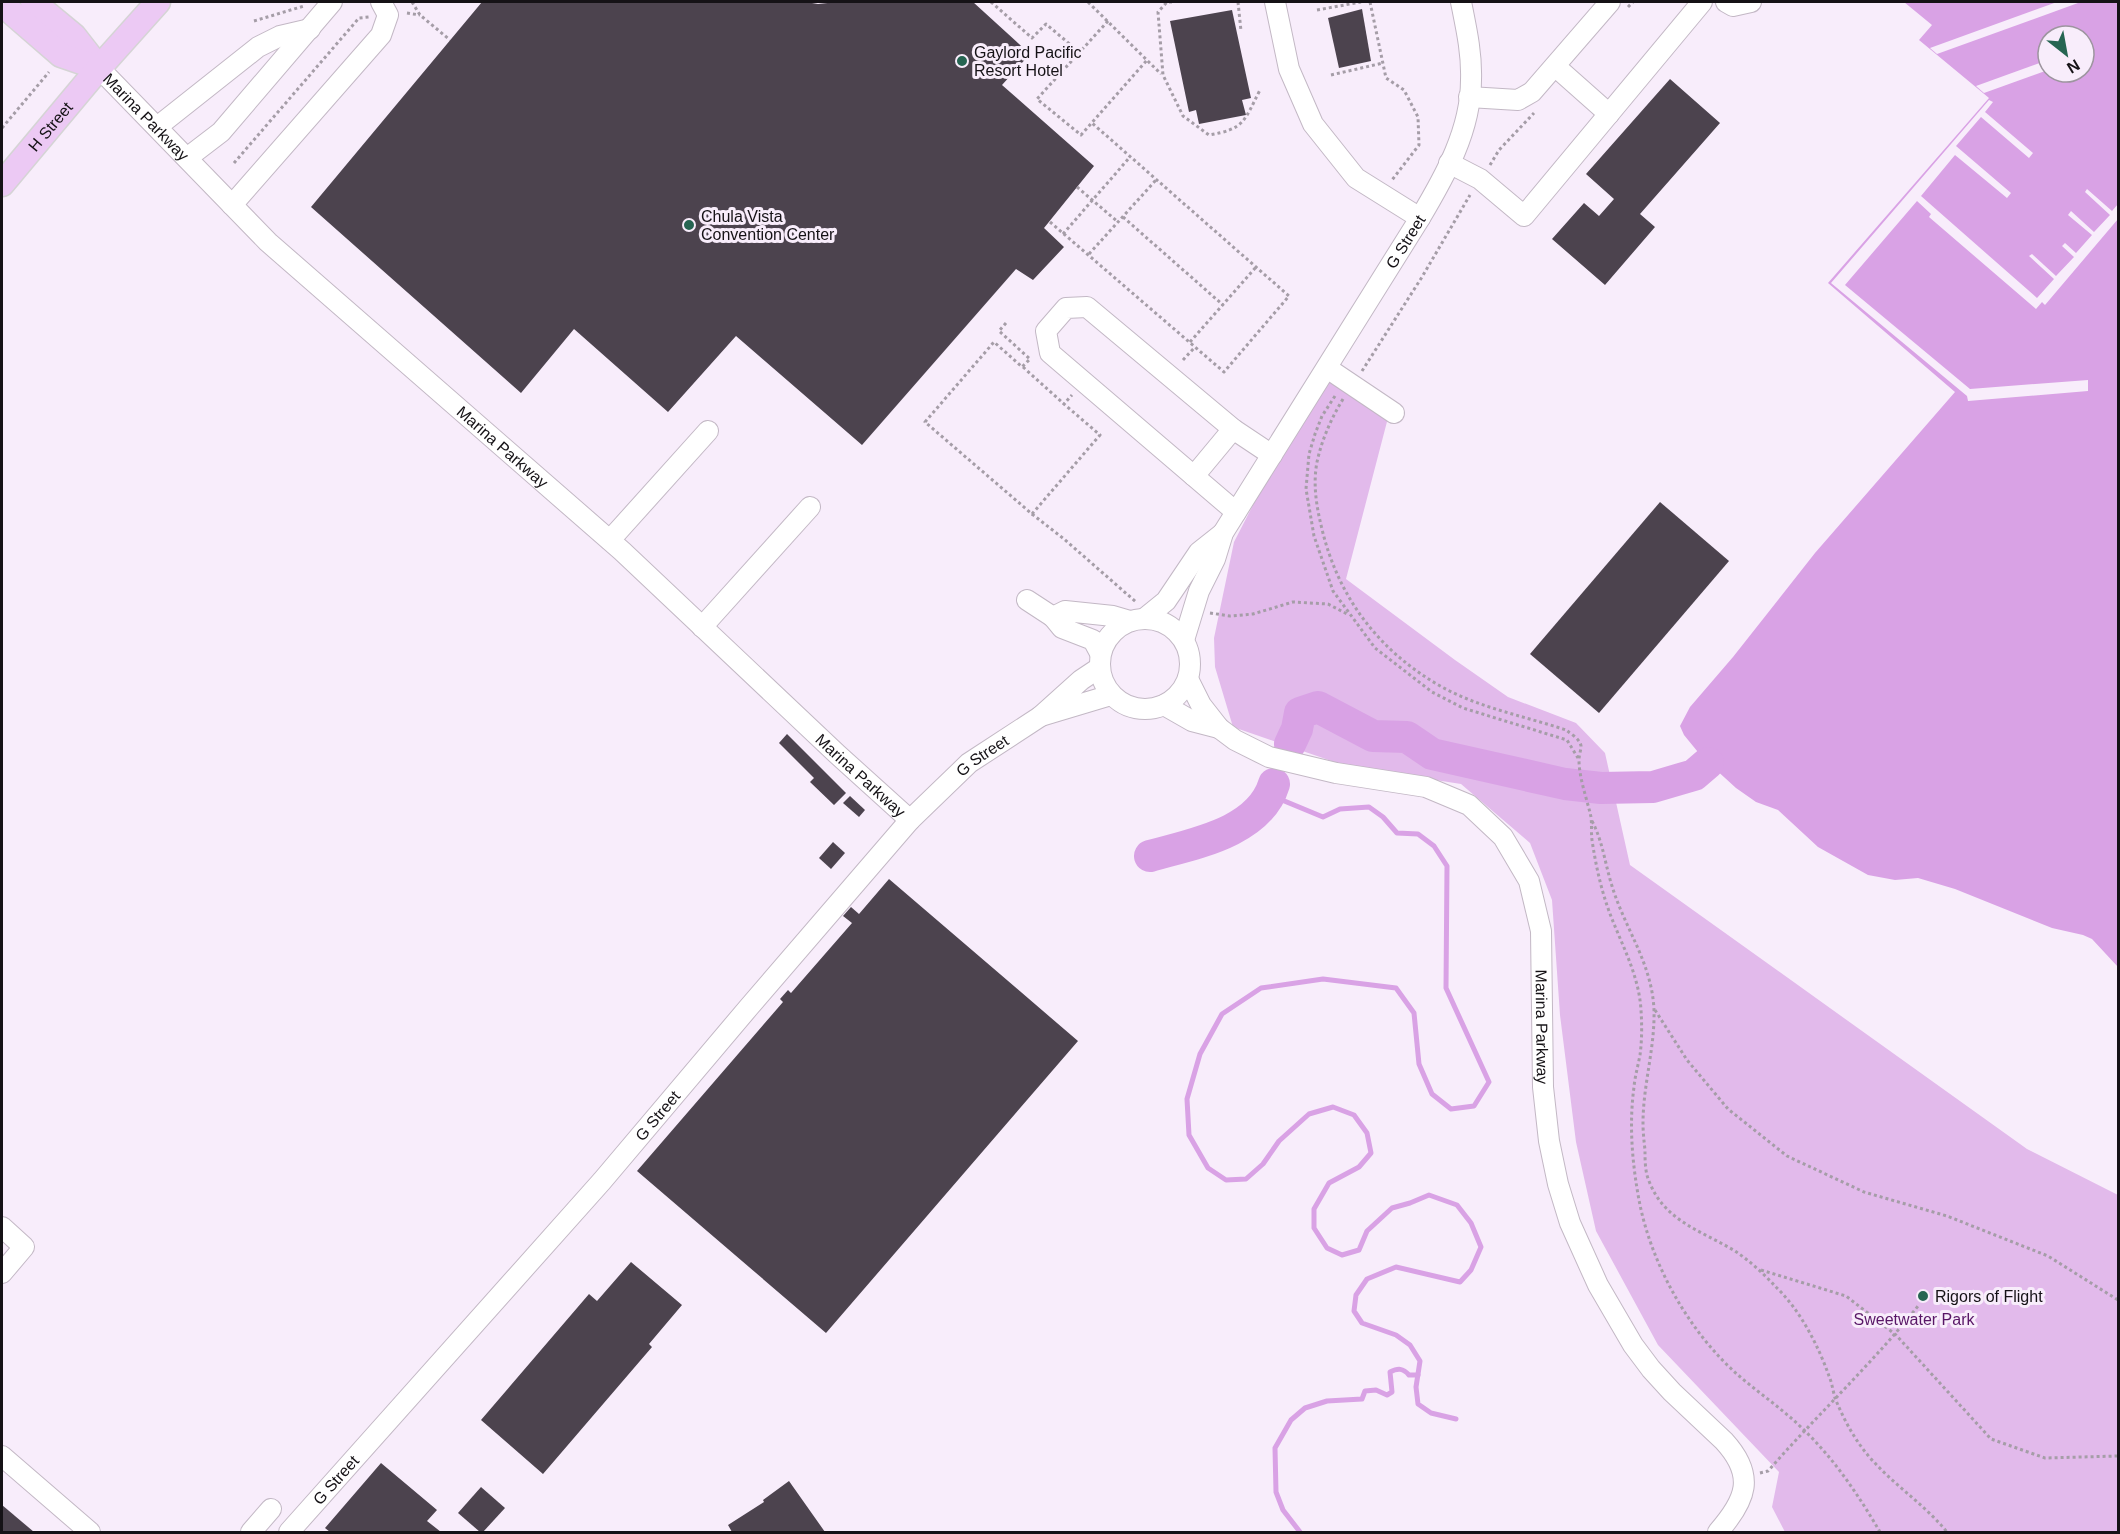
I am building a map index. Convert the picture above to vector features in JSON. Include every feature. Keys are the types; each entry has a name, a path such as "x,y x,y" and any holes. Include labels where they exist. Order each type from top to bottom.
{"main road":[{"name":"Marina Parkway","path":"33,2 74,36 99,68"},
{"name":"H Street","path":"2,184 99,68 158,2"},
{"name":"Marina Parkway","path":"2,4 61,55 99,68"}],"street":[{"path":"187,158 222,132 333,2"},
{"path":"1275,2 1289,69 1313,124 1356,178 1420,218"},
{"name":"G Street","path":"1184,639 1199,591 1215,559 1223,533 1440,185 1462,134 1471,80 1469,40 1461,2"},
{"path":"1469,97 1518,100 1532,92 1610,2"},
{"path":"1449,163 1480,179 1524,216 1702,2"},
{"path":"1726,2 1733,6 1751,2"},
{"path":"232,205 381,35 388,15 376,9"},
{"path":"158,127 258,47 280,36 310,29"},
{"path":"1556,67 1609,114"},
{"name":"Marina Parkway","path":"99,68 268,242 610,540 910,820"},
{"path":"1236,512 1050,353 1046,331 1066,308 1087,307 1233,429 1272,455"},
{"path":"1327,368 1394,414"},
{"path":"1194,476 1233,429"},
{"path":"610,540 708,432"},
{"path":"702,627 810,507"},
{"name":"G Street","path":"1137,614 1166,601 1199,552 1223,533"},
{"path":"1027,600 1053,617 1062,628 1093,640 1100,661 1103,683 1111,695 1123,704 1137,709 1152,709 1164,705 1178,695 1188,679 1189,653 1184,639 1173,628 1160,621 1137,614 1113,616 1065,611 1053,617"},
{"path":"1100,661 1106,639 1137,614"},
{"name":"G Street","path":"289,1533 602,1181 910,820 969,764 1041,716 1100,661"},
{"name":"Marina Parkway","path":"1188,679 1202,705 1219,728 1235,740 1269,756 1336,773 1426,787 1469,805 1503,837 1529,882 1541,931 1543,1087 1549,1141 1558,1184 1570,1223 1598,1285 1634,1345 1651,1369 1672,1392 1735,1453 1744,1477"},
{"name":"G Street","path":"1041,716 1111,695"},
{"name":"Marina Parkway","path":"1164,705 1192,721 1219,728"},
{"path":"2,1227 24,1247 2,1273"},
{"path":"2,1456 90,1533"},
{"path":"1718,1533 1739,1505 1744,1477"},
{"path":"251,1533 271,1509"}],"path":[{"path":"254,21 305,6 307,2"},
{"path":"412,2 420,15 450,40"},
{"path":"991,2 1032,38 1046,24 1079,52"},
{"path":"1088,2 1163,75 1183,116 1209,135 1231,131 1243,122 1260,90"},
{"path":"1163,75 1158,12 1169,2"},
{"path":"1238,2 1241,31"},
{"path":"1317,10 1361,2"},
{"path":"1370,2 1386,78 1404,90 1418,117 1419,145 1391,181"},
{"path":"234,163 359,18 376,9"},
{"path":"406,13 420,15"},
{"path":"1107,21 1037,99 1081,135 1147,60"},
{"path":"2,128 61,55"},
{"path":"1331,75 1383,63"},
{"path":"1050,222 1224,372 1288,296 1092,123"},
{"path":"1063,234 1130,157"},
{"path":"1088,255 1156,180"},
{"path":"1077,187 1118,222"},
{"path":"1123,217 1223,305"},
{"path":"1190,342 1256,267"},
{"path":"1006,323 999,332 1030,359 1022,367"},
{"path":"1032,514 1100,435 994,342 925,422 1032,514 1064,539 1137,614"},
{"path":"1183,360 1195,346"},
{"path":"1348,383 1322,416 1309,454 1306,489 1314,536 1334,591 1375,648 1432,692 1462,708 1567,740 1579,760"},
{"path":"1348,383 1331,418 1319,453 1315,478 1316,497 1324,538 1337,579 1352,604 1382,641 1421,674 1475,703 1566,730 1577,738 1581,746 1579,760 1601,883 1635,974 1641,1008 1642,1035 1634,1085 1632,1140 1639,1202 1649,1236 1669,1283 1704,1338 1737,1374 1804,1430 1829,1457 1854,1490 1881,1533"},
{"path":"1064,404 1073,394"},
{"path":"1204,612 1230,616 1253,614 1293,602 1328,604 1350,616"},
{"path":"1591,820 1600,836 1612,888 1642,954 1654,1008 1653,1042 1643,1121 1648,1179 1653,1190 1668,1209 1688,1227 1734,1251 1779,1289 1812,1338 1829,1376 1835,1398 1859,1444 1885,1475 1926,1509 1947,1533"},
{"path":"1654,1008 1687,1060 1728,1109 1787,1156 1864,1192 1947,1216 2048,1256 2118,1299"},
{"path":"1759,1270 1846,1296 1896,1335 1991,1439 2045,1458 2118,1456"},
{"path":"1744,1477 1768,1471 1804,1430 1896,1335 1918,1306"}],"green space":[{"name":"Sweetwater Park","path":"1327,380 1389,414 1346,579 1508,697 1576,723 1605,753 1630,865 2027,1149 2118,1195 2118,1532 1785,1532 1772,1507 1779,1472 1658,1345 1596,1231 1576,1142 1560,1015 1552,900 1530,843 1461,784 1346,766 1233,727 1215,667 1214,638 1234,542 1284,445"}],"shaded area":[{"path":"1904,2 2118,2 2118,967 2092,939 2083,935 2052,928 1955,889 1918,878 1895,880 1868,875 1818,847 1778,810 1756,802 1736,788 1702,757 1684,735 1680,726 1690,707 1733,657 1815,553 1955,392 1828,283 1989,98 1919,40 1932,25"}],"pier":[{"path":"2057,2 2078,3 1937,54 1930,48"},
{"path":"2036,64 2036,74 1984,93 1976,86"},
{"path":"1989,100 1993,102 1985,112 2033,153 2029,158 1981,117 1956,146 2011,193 2007,198 1955,155 1921,196 2037,298 2054,279 2029,256 2032,254 2056,276 2074,257 2062,246 2065,243 2076,253 2092,235 2068,215 2071,211 2094,232 2110,215 2085,192 2087,189 2112,211 2118,204 2118,219 2045,305 2042,302 2036,309 1929,217 1931,214 1917,201 1845,285 1970,389 2088,380 2088,391 1968,401 1967,396 1831,283"}],"building":[{"name":"Chula Vista Convention Center","path":"482,2 806,2 818,4 973,2 1030,54 1002,85 1094,166 1044,228 1064,247 1033,280 1016,269 862,445 736,336 668,412 574,329 521,393 311,207"},
{"path":"1362,9 1371,61 1339,68 1328,18"},
{"path":"1232,10 1251,98 1242,100 1246,115 1199,124 1196,110 1189,112 1170,21"},
{"path":"1670,79 1720,123 1640,214 1655,227 1605,285 1552,239 1584,203 1599,216 1614,199 1586,174"},
{"path":"1660,502 1729,561 1599,713 1530,654"},
{"path":"787,734 846,793 834,805 810,782 814,778 779,743"},
{"path":"850,796 865,810 859,817 843,803"},
{"path":"833,842 845,853 831,869 819,858"},
{"path":"889,879 1078,1041 826,1333 637,1171 783,1002 780,999 788,990 791,993 852,923 843,916 851,907 859,914"},
{"path":"631,1262 682,1305 649,1344 652,1347 543,1474 481,1420 589,1294 597,1301"},
{"path":"381,1463 437,1510 427,1521 441,1532 330,1532 325,1528"},
{"path":"789,1481 825,1532 732,1532 728,1525 764,1502 763,1500"},
{"path":"481,1487 505,1508 483,1532 480,1532 458,1513"},
{"path":"2,1505 34,1532 2,1532"}],"waterway":[{"path":"1290,744 1297,729 1300,713 1318,707 1373,736 1407,737 1432,754 1565,784 1601,788 1653,787 1694,775 1708,763"},
{"path":"1150,856 1204,841 1239,825 1266,801 1274,784"},
{"path":"1270,795 1323,817 1340,809 1369,807 1383,817 1397,833 1418,834 1434,846 1447,866 1446,988 1489,1082 1474,1106 1451,1109 1432,1094 1419,1064 1414,1013 1396,988 1323,979 1261,988 1222,1014 1200,1054 1187,1099 1189,1135 1208,1168 1226,1180 1246,1179 1263,1164 1279,1141 1309,1114 1333,1107 1354,1115 1367,1133 1371,1153 1359,1167 1329,1183 1314,1209 1314,1228 1327,1248 1342,1255 1359,1250 1367,1231 1392,1208 1429,1195 1457,1205 1471,1223 1481,1247 1471,1270 1460,1282 1396,1267 1367,1279 1356,1295 1354,1311 1362,1323 1396,1335 1410,1345 1420,1361 1416,1387 1418,1404 1431,1413 1456,1419"},
{"path":"1300,1532 1283,1510 1276,1492 1275,1448 1291,1420 1305,1408 1327,1401 1362,1399 1365,1391 1376,1390 1387,1395 1392,1392 1390,1372 1400,1369 1409,1375 1418,1375"}],"place":[{"name":"Gaylord Pacific Resort Hotel","path":"962,61"},
{"name":"Chula Vista Convention Center","path":"689,225"},
{"name":"Rigors of Flight","path":"1923,1296"}]}
